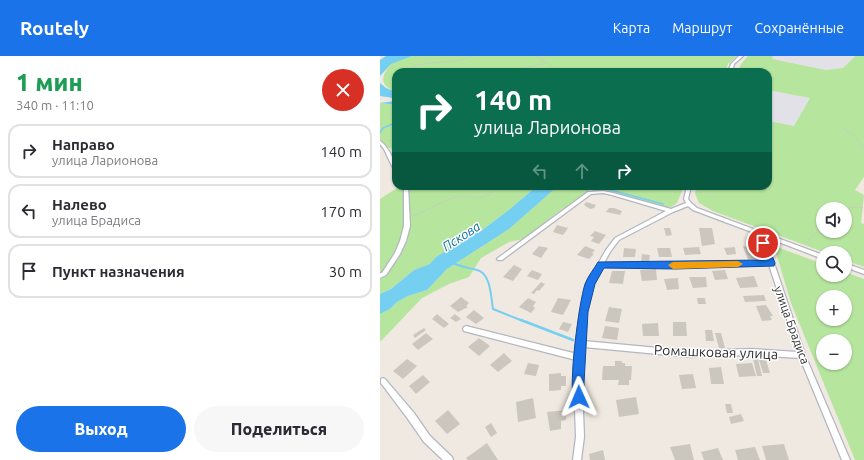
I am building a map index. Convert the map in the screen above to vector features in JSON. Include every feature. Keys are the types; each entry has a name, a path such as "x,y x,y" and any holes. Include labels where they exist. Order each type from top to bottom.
{"street":[{"path":"732,68 733,64 741,56"},
{"path":"380,142 390,155 392,164"},
{"path":"380,276 388,268 403,241 407,226 406,190"},
{"path":"688,190 686,195 689,204 698,211 816,254"},
{"path":"500,259 590,193 603,192 613,194 671,211"},
{"path":"577,460 580,437 578,383 582,344 583,312 590,284 608,251 617,239 671,211 689,204"},
{"name":"улица Брадиса","path":"759,233 771,263 802,355 846,460"},
{"path":"601,264 676,265 771,263"},
{"path":"852,268 864,272"},
{"path":"466,329 580,358"},
{"name":"Ромашковая улица","path":"582,344 690,354 752,352 802,355"},
{"path":"383,381 412,416 427,439 449,460"}],"path":[{"path":"410,68 416,64 461,61 472,56"},
{"path":"537,56 553,68"},
{"path":"524,68 546,63"},
{"path":"843,128 855,136 864,148"},
{"path":"380,142 392,140"},
{"path":"406,218 426,212 444,201 458,197 472,199 483,198 491,194 492,190"},
{"path":"852,208 864,208"},
{"path":"799,248 808,243 816,232"}],"shaded area":[{"path":"773,56 855,56 843,68 826,70 772,59"},
{"path":"772,91 810,98 794,126 772,122"}],"green space":[{"path":"412,56 737,56 728,64 726,68 392,68 392,90 384,84 383,81 387,69 391,64 398,60"},
{"path":"748,56 773,56 772,59 826,70 843,68 855,56 864,56 864,177 855,190 864,195 861,223 864,224 864,267 852,263 852,246 816,246 816,249 713,211 699,203 695,193 696,190 772,190 772,122 794,126 810,98 772,91 772,68 740,68"},
{"path":"380,103 392,104 392,151 391,148 380,147"},
{"path":"394,190 532,190 481,231 436,257 431,264 414,270 391,289 380,294 380,199"},
{"path":"553,190 589,190 569,207 562,209 523,239 509,242 481,258 469,277 449,284 422,298 380,342 380,314 390,309 397,302 408,296 427,290 447,269 509,229"},
{"path":"589,190 682,190 677,203 668,209 608,192"},
{"path":"774,246 816,261 816,282 852,282 852,275 864,279 864,460 855,460 818,370 852,370 852,334 816,334 816,364 791,303"}],"water":[{"path":"386,56 412,56 391,64 380,76 380,60"},
{"path":"380,83 392,90 392,98 380,96"},
{"path":"392,101 392,104 380,103"},
{"path":"532,190 553,190 509,229 447,269 427,290 408,296 397,302 390,309 380,314 380,294 391,289 414,270 430,264 436,257 481,231"}],"building":[{"path":"586,202 596,205 594,208 590,209 584,205"},
{"path":"609,208 622,211 620,215 606,212"},
{"path":"557,225 568,228 563,235 553,232"},
{"path":"664,228 670,228 672,235 666,236"},
{"path":"699,228 712,228 715,244 702,246"},
{"path":"595,231 606,235 599,244 591,241 594,237 590,236"},
{"path":"539,246 548,248 541,258 532,254"},
{"path":"585,246 595,250 592,253 594,254 589,259 577,255"},
{"path":"743,246 755,247 758,259 748,260"},
{"path":"699,247 701,254 685,255 683,248"},
{"path":"735,247 736,254 727,255 724,248"},
{"path":"624,248 636,249 635,257 623,257"},
{"path":"657,248 670,248 672,257 659,257"},
{"path":"642,254 650,255 649,262 641,262"},
{"path":"514,265 522,269 513,281 503,277"},
{"path":"656,269 657,280 642,281 640,270"},
{"path":"532,270 542,274 538,280 527,276"},
{"path":"725,270 728,279 715,280 712,271"},
{"path":"612,271 625,271 623,284 609,283"},
{"path":"754,276 758,287 740,288 736,278"},
{"path":"689,277 706,277 707,287 693,288"},
{"path":"678,278 679,289 667,290 664,279"},
{"path":"541,282 545,284 539,291 537,290 534,294 531,293"},
{"path":"764,295 766,301 745,302 743,296"},
{"path":"461,297 469,303 466,306 468,307 458,312 450,306"},
{"path":"528,298 536,302 533,306 535,308 531,313 519,307"},
{"path":"558,298 571,300 563,315 551,312"},
{"path":"697,298 705,298 706,304 698,304"},
{"path":"766,305 773,316 770,316 772,320 762,321 756,306"},
{"path":"609,307 622,309 619,323 605,321"},
{"path":"474,310 484,318 476,324 466,317"},
{"path":"437,314 449,324 444,328 432,319"},
{"path":"455,314 461,319 456,322 450,318"},
{"path":"563,322 572,324 568,332 559,329"},
{"path":"673,322 686,322 687,336 673,336"},
{"path":"658,323 659,336 643,336 642,324"},
{"path":"605,326 619,328 617,340 602,338"},
{"path":"424,328 426,330 415,338 413,335"},
{"path":"705,330 712,330 714,341 706,341"},
{"path":"426,333 433,339 418,350 412,344"},
{"path":"715,333 721,333 725,348 719,348"},
{"path":"479,338 490,346 479,356 468,347"},
{"path":"504,353 512,361 498,372 490,365"},
{"path":"407,359 417,366 403,379 393,371"},
{"path":"753,359 758,359 762,376 757,376"},
{"path":"759,360 766,360 770,373 763,373"},
{"path":"615,361 622,361 622,363 625,363 625,366 632,366 629,385 618,385 619,380 602,380 603,366 615,366"},
{"path":"528,363 539,365 536,376 524,374"},
{"path":"752,363 756,376 739,377 736,364"},
{"path":"721,367 724,384 711,384 709,368"},
{"path":"561,373 561,376 566,376 566,386 561,386 561,390 549,391 549,374"},
{"path":"693,374 696,388 682,389 679,375"},
{"path":"423,375 430,382 416,394 409,386"},
{"path":"636,397 639,414 619,417 616,400"},
{"path":"533,398 536,418 518,422 516,402"},
{"path":"725,404 731,404 733,413 727,413"},
{"path":"448,410 460,424 447,434 435,421"},
{"path":"567,410 566,420 561,421 561,429 550,431 547,412"},
{"path":"741,414 744,421 731,424 729,417"},
{"path":"491,423 497,433 491,437 485,427"},
{"path":"487,443 498,460 468,460 466,458"},
{"path":"690,444 694,460 675,460 670,447"},
{"path":"784,444 789,460 766,460 762,446"},
{"path":"755,447 760,460 738,460 735,450"},
{"path":"718,448 723,460 704,460 701,452"},
{"path":"603,450 605,460 590,460 589,454"}],"waterway":[{"path":"380,133 383,128 392,124"},
{"path":"594,190 600,190"},
{"path":"611,190 663,204"},
{"path":"453,263 482,272 490,286 493,309 523,321"},
{"path":"521,320 573,340"}],"slow traffic":[{"path":"673,265 738,264"}],"route":[{"path":"579,397 578,383 582,344 583,312 590,284 601,264 676,265 771,263 763,243"}],"water label":[{"name":"Пскова","path":"461,236"}]}
